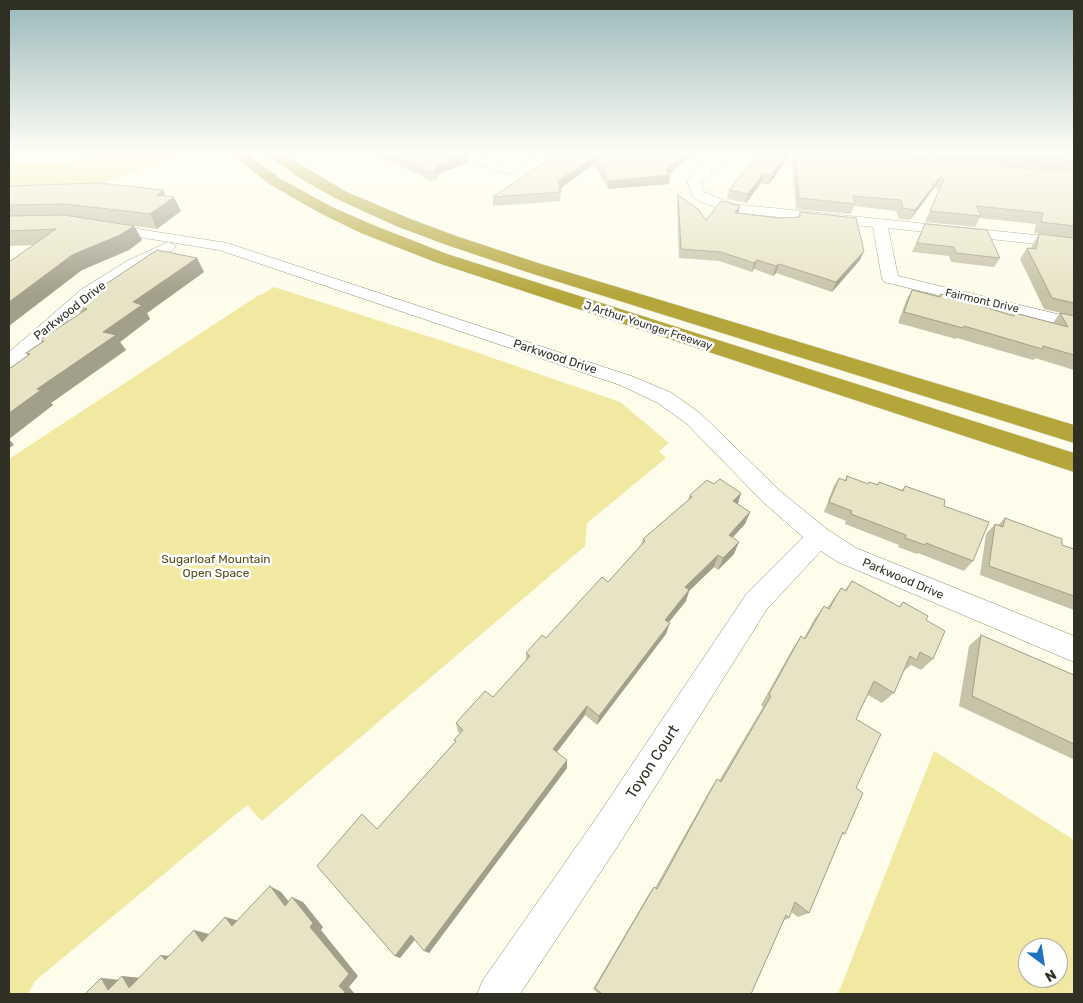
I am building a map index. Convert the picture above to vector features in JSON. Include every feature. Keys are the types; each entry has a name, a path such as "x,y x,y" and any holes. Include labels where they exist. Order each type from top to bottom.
{"highway":[{"name":"J Arthur Younger Freeway","path":"299,200 398,242 469,268 1074,463"},
{"name":"J Arthur Younger Freeway","path":"354,200 402,222 534,268 1074,434"},
{"path":"534,268 809,340 1074,416"},
{"path":"833,386 1074,478"}],"street":[{"path":"708,200 731,208 1074,243"},
{"name":"Fairmont Drive","path":"880,224 890,279 1074,323"},
{"path":"91,226 185,239"},
{"name":"Parkwood Drive","path":"9,362 88,293 133,264 185,239 222,246 593,369 665,398 694,420 771,496 819,538 847,555 1074,649"},
{"name":"Toyon Court","path":"497,994 609,829 757,601 819,538"}],"green space":[{"name":"Sugarloaf Mountain Open Space","path":"274,287 455,345 620,402 669,443 659,451 666,458 587,523 585,546 262,821 247,805 35,981 28,994 9,994 9,459"},
{"path":"934,751 1074,840 1074,994 838,994"}],"building":[{"path":"9,200 170,200 150,214 65,204 9,205"},
{"path":"678,200 685,200 698,209 706,220 721,201 740,206 735,213 779,218 800,217 800,212 856,218 864,251 836,282 779,264 776,266 757,260 754,263 721,252 681,249"},
{"path":"816,200 854,200 855,204"},
{"path":"899,200 923,200 915,210 903,208 901,200"},
{"path":"935,200 1074,200 1074,226 1041,222 1043,213 976,206 981,216 930,211"},
{"path":"64,215 134,226 120,235 72,255 9,302 9,262 56,229 9,231 9,216"},
{"path":"925,224 987,230 1000,258 956,253 954,247 917,243"},
{"path":"1039,234 1074,238 1074,303 1052,298 1027,248 1036,249"},
{"path":"157,250 197,258 133,302 142,305 103,332 116,335 37,389 41,390 9,413 9,369 30,354 26,353 44,341 40,340 87,309 77,307 106,286 103,286"},
{"path":"912,290 940,297 941,294 1014,316 1015,313 1068,327 1060,313 1074,316 1074,355 1043,346 1042,349 964,326 963,328 904,312"},
{"path":"847,476 868,484 869,482 878,485 879,482 903,491 905,486 945,500 944,506 989,522 973,561 926,543 925,545 905,538 906,535 851,514 852,511 829,502 839,478 846,481"},
{"path":"720,479 741,493 733,501 750,512 729,535 739,542 723,558 718,555 685,587 689,590 665,620 670,623 599,716 587,706 553,749 567,760 424,951 411,935 395,956 317,866 362,814 377,829 456,741 454,740 463,730 456,723 485,691 493,697 530,656 526,653 542,635 546,638 602,577 608,582 645,541 643,539 692,497 690,495 707,480 714,484"},
{"path":"1005,518 1062,539 1062,545 1074,549 1074,596 989,566 995,524 1003,527"},
{"path":"852,581 900,607 903,602 928,616 926,620 945,631 933,659 920,652 917,660 910,656 894,693 874,681 856,719 881,734 856,788 863,793 845,834 843,832 809,913 795,902 789,918 786,915 751,994 602,994 595,988 654,887 657,889 717,779 721,782 771,696 769,694 801,636 805,639 824,606 829,609 841,588 846,591"},
{"path":"981,635 1074,675 1074,744 972,696"},
{"path":"270,886 285,906 292,897 313,923 310,927 349,974 339,986 345,992 343,994 85,994 101,978 108,990 122,976 129,988 161,955 165,960 194,930 202,942 225,917 232,926"}]}
